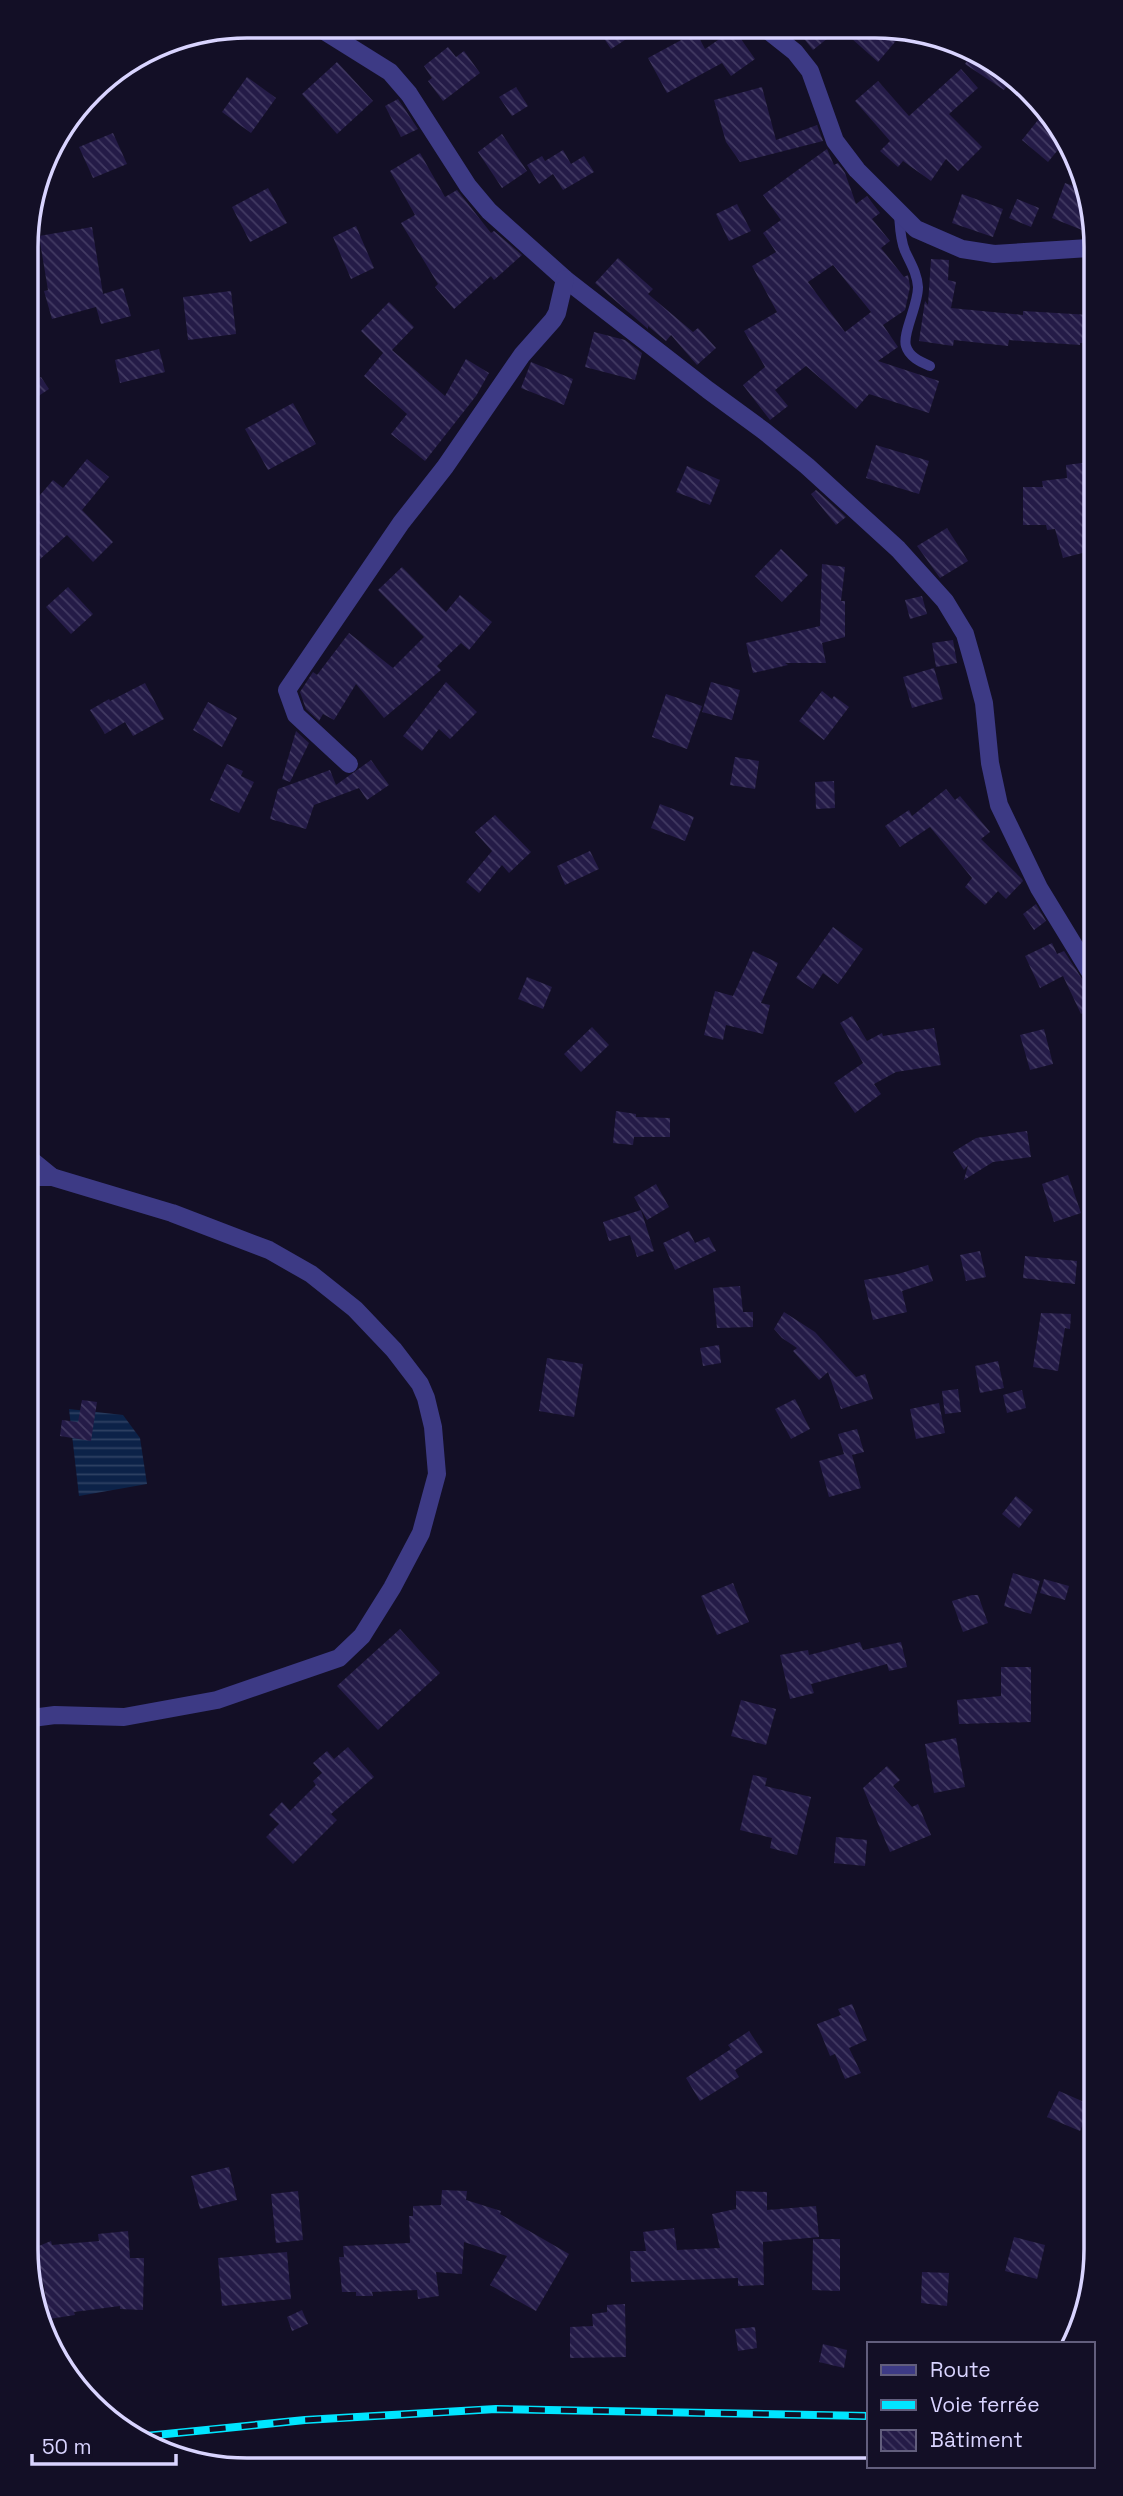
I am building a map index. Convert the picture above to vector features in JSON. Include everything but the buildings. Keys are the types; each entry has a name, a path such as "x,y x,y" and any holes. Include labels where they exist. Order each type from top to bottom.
{"street":[{"path":"336,38 390,72 409,94 468,186 489,211 565,279 807,466 898,549 945,601 965,634 975,668 984,703 990,763 999,805 1039,888 1084,962"},
{"path":"777,38 795,52 810,71 835,141 857,170 916,229 962,249 994,254 1084,248"},
{"path":"349,764 296,715 288,690 401,523 445,467 522,355 553,320 565,279"},
{"path":"39,1166 52,1177"},
{"path":"39,1177 52,1177 221,1230 269,1250 311,1274 355,1309 394,1350 420,1384 433,1427 437,1474 421,1533 392,1588 362,1636 339,1658 217,1700 124,1717 39,1717"}],"lane":[{"path":"900,214 900,232 914,267 918,286 917,306 905,345 912,355 930,366"}],"water":[{"path":"69,1409 123,1415 140,1438 147,1484 79,1496"}],"railway":[{"path":"154,2435 305,2420 496,2409 867,2416"}]}
